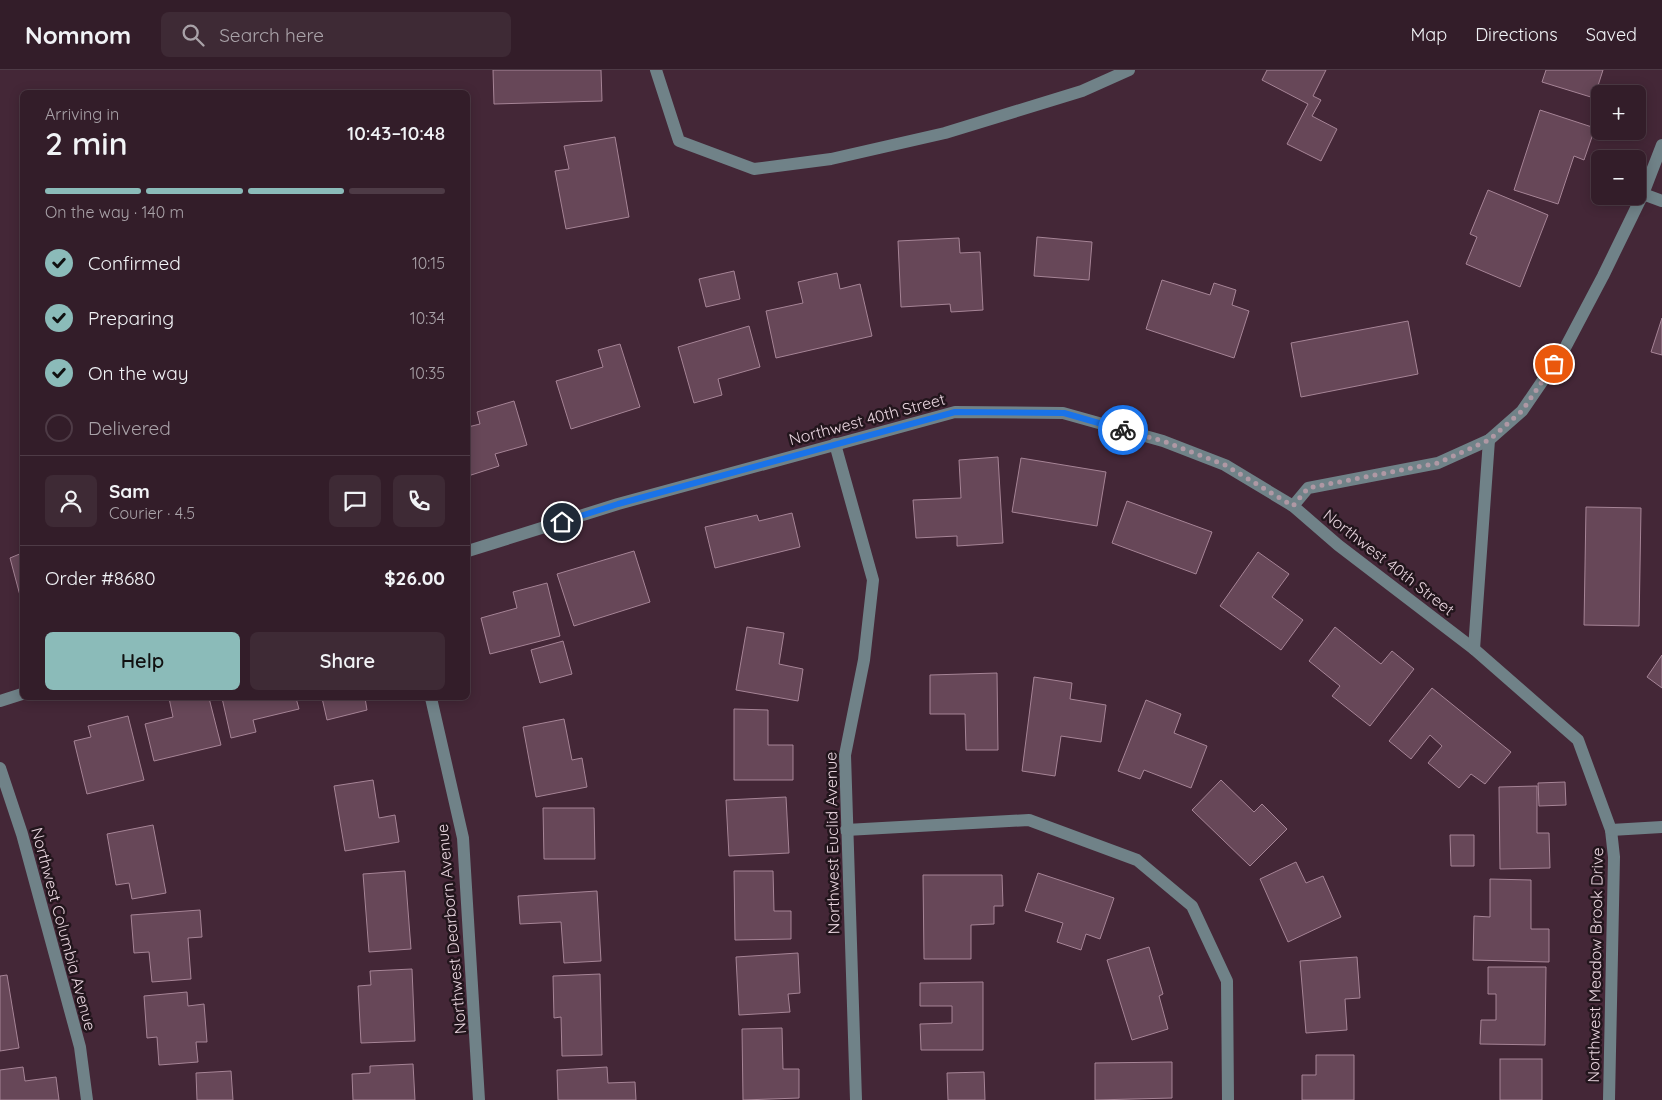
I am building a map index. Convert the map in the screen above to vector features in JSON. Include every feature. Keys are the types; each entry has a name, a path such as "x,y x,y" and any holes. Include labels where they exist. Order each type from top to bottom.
{"street":[{"path":"656,70 679,141 754,169 831,159 945,133 1082,91 1129,70"},
{"path":"1646,186 1662,145"},
{"path":"1646,195 1662,200"},
{"path":"1293,506 1308,488 1438,463 1489,440 1522,411 1565,348 1638,205"},
{"name":"Northwest 40th Street","path":"470,550 618,504 955,412 1064,413 1163,441 1225,465 1293,506 1338,545 1474,649 1578,740 1611,830"},
{"path":"1474,649 1489,440"},
{"name":"Northwest Euclid Avenue","path":"835,444 873,580 864,660 845,754 856,1100"},
{"path":"0,701 20,695"},
{"name":"Northwest Dearborn Avenue","path":"431,700 463,838 479,1100"},
{"name":"Northwest Columbia Avenue","path":"0,768 22,834 80,1047 87,1100"},
{"path":"846,830 1029,820 1137,860 1192,906 1227,981 1228,1100"},
{"path":"1611,830 1662,827"},
{"name":"Northwest Meadow Brook Drive","path":"1609,1100 1614,857 1611,830"}],"building":[{"path":"493,70 601,70 602,101 494,104"},
{"path":"1267,70 1326,70 1313,96 1321,100 1312,116 1337,129 1321,161 1287,144 1308,104 1262,80"},
{"path":"1546,70 1603,70 1598,85 1591,85 1591,97 1542,82"},
{"path":"1540,110 1591,127 1591,140 1584,160 1574,156 1558,204 1514,190"},
{"path":"615,137 629,217 566,229 555,171 569,169 564,146"},
{"path":"1488,190 1548,215 1520,287 1466,264 1477,237 1470,234"},
{"path":"1037,237 1092,242 1089,280 1034,276"},
{"path":"959,238 960,253 980,252 983,310 951,312 950,304 901,307 898,241"},
{"path":"734,271 740,299 706,307 699,279"},
{"path":"837,273 840,289 860,284 872,336 776,358 766,311 803,303 798,282"},
{"path":"1162,280 1210,295 1214,283 1236,290 1232,305 1249,311 1234,358 1146,329"},
{"path":"1662,318 1662,355 1651,352"},
{"path":"1408,321 1418,374 1301,397 1291,343"},
{"path":"749,326 760,367 718,379 722,395 694,403 678,347"},
{"path":"620,344 640,407 571,429 556,381 603,367 598,350"},
{"path":"514,401 527,445 495,454 499,466 470,475 470,426 480,424 477,412"},
{"path":"998,457 1003,543 957,546 957,536 916,538 913,500 961,498 959,460"},
{"path":"1021,458 1106,472 1097,526 1012,512"},
{"path":"1127,501 1212,532 1196,574 1112,543"},
{"path":"1586,507 1641,508 1639,626 1584,625"},
{"path":"792,513 800,547 715,568 705,527 757,515 759,521"},
{"path":"634,551 650,602 574,626 557,574"},
{"path":"1258,552 1289,574 1272,597 1303,620 1281,650 1220,606"},
{"path":"20,554 20,596 10,558"},
{"path":"547,583 560,636 490,654 481,618 517,608 513,592"},
{"path":"747,627 784,633 779,664 803,669 798,701 736,690"},
{"path":"1335,627 1381,664 1392,651 1414,669 1370,726 1332,696 1340,686 1309,661"},
{"path":"563,641 572,674 540,683 531,650"},
{"path":"1662,655 1662,688 1647,677"},
{"path":"997,673 998,750 966,750 965,714 930,714 930,675"},
{"path":"1034,677 1072,683 1070,699 1106,705 1101,742 1061,736 1055,776 1022,771"},
{"path":"1432,688 1511,752 1485,784 1471,774 1459,788 1428,763 1442,746 1430,735 1411,759 1389,741"},
{"path":"169,700 210,700 221,745 154,761 145,724 173,717"},
{"path":"222,700 297,700 299,709 253,720 256,732 231,738"},
{"path":"322,700 365,700 367,710 327,720"},
{"path":"1146,700 1181,714 1174,733 1207,746 1191,788 1144,770 1140,779 1118,771"},
{"path":"734,709 768,710 768,745 793,745 793,780 734,780"},
{"path":"128,716 144,780 87,794 74,741 91,737 88,726"},
{"path":"564,719 572,760 582,758 587,787 536,797 523,727"},
{"path":"373,780 379,818 395,815 399,842 345,851 334,786"},
{"path":"1221,780 1254,812 1262,804 1287,829 1250,866 1192,810"},
{"path":"1565,782 1566,805 1539,806 1538,783"},
{"path":"1537,786 1537,833 1549,833 1550,868 1500,869 1499,787"},
{"path":"786,797 789,853 729,856 726,800"},
{"path":"543,808 594,808 595,859 544,859"},
{"path":"153,825 166,893 132,899 129,883 116,885 107,834"},
{"path":"1450,835 1474,835 1474,866 1451,866"},
{"path":"1296,862 1306,883 1323,876 1341,917 1288,942 1260,879"},
{"path":"405,871 411,949 369,952 363,874"},
{"path":"734,871 773,871 774,911 791,911 791,939 735,940"},
{"path":"1038,873 1114,898 1100,939 1086,934 1081,950 1057,942 1063,923 1025,911"},
{"path":"923,875 1002,875 1003,906 994,906 994,924 971,925 971,959 924,959"},
{"path":"1490,879 1531,880 1531,929 1549,929 1549,962 1473,960 1474,916 1490,917"},
{"path":"597,891 601,961 564,963 561,922 520,924 518,896"},
{"path":"200,910 202,937 188,938 191,979 152,982 149,952 134,953 131,915"},
{"path":"1149,947 1163,994 1159,996 1168,1029 1132,1040 1107,960"},
{"path":"798,953 800,993 788,994 790,1012 739,1015 736,957"},
{"path":"1357,957 1360,998 1345,999 1347,1030 1306,1033 1300,961"},
{"path":"1488,967 1546,967 1545,1045 1480,1044 1481,1020 1496,1020 1496,994 1488,994"},
{"path":"412,969 415,1041 361,1043 358,986 371,985 370,971"},
{"path":"600,974 602,1055 562,1056 561,1017 554,1018 553,976"},
{"path":"7,975 19,1048 0,1051 0,976"},
{"path":"983,982 983,1050 921,1050 920,1024 952,1023 952,1006 920,1006 920,983"},
{"path":"187,992 188,1006 204,1004 207,1042 196,1042 198,1062 159,1065 157,1037 147,1038 144,996"},
{"path":"782,1028 783,1069 799,1069 799,1098 743,1100 742,1029"},
{"path":"1316,1055 1354,1055 1354,1100 1302,1100 1302,1075 1316,1075"},
{"path":"1500,1059 1542,1059 1542,1100 1500,1100"},
{"path":"1172,1062 1172,1098 1095,1100 1095,1063"},
{"path":"413,1064 415,1100 353,1100 352,1074 370,1073 370,1066"},
{"path":"23,1067 25,1081 56,1077 59,1100 0,1100 0,1070"},
{"path":"607,1067 608,1083 635,1082 636,1100 558,1100 557,1070"},
{"path":"231,1071 233,1100 197,1100 196,1073"},
{"path":"984,1072 985,1100 948,1100 947,1073"}],"way so far":[{"path":"1123,430 1163,441 1225,465 1293,506 1308,488 1438,463 1489,440 1522,411 1554,364"}],"route":[{"path":"562,522 618,504 955,412 1064,413 1123,430"}]}
